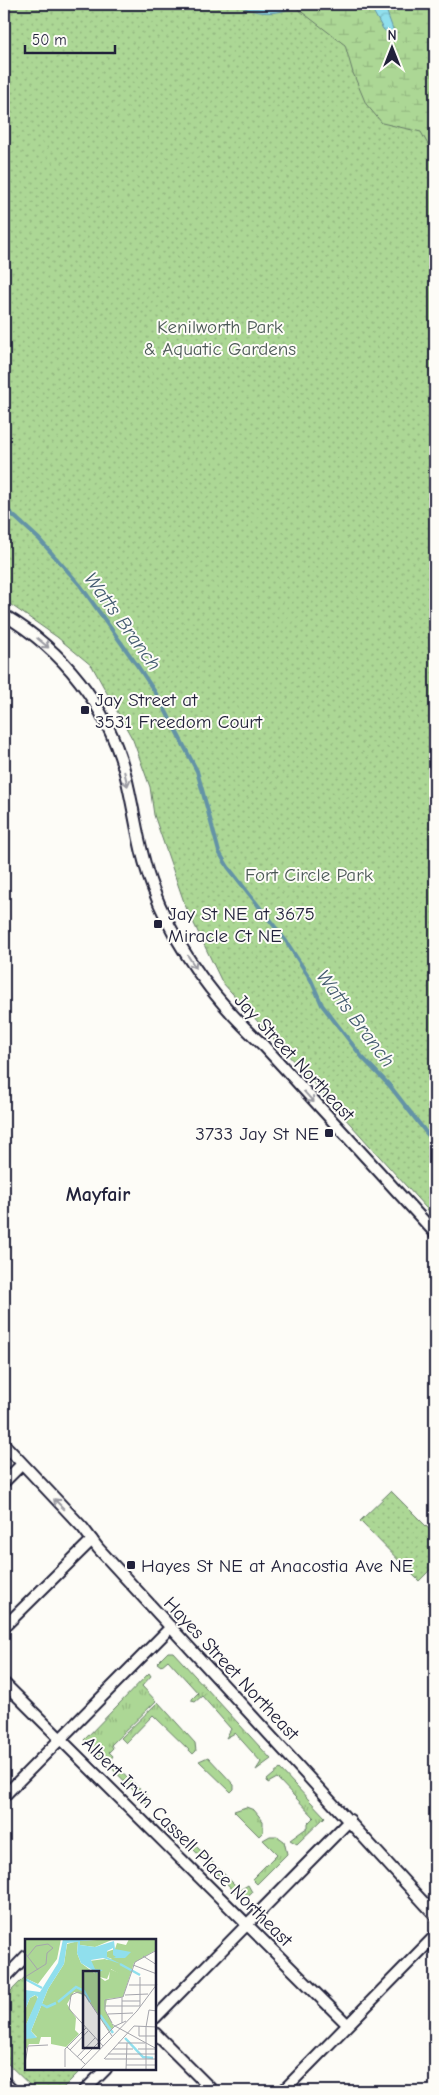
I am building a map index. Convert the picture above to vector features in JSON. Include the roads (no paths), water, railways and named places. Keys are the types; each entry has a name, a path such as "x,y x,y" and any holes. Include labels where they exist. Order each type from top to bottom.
{"street":[{"name":"Jay Street Northeast","path":"4,615 31,633 58,656 94,701 109,731 124,771 138,838 153,888 180,943 219,1001 264,1046 435,1233"},
{"name":"Hayes Street Northeast","path":"4,1444 84,1528 92,1540 435,1915"},
{"path":"4,1482 22,1464"},
{"path":"4,1627 92,1540"},
{"path":"4,1796 171,1627"},
{"name":"Albert Irvin Cassell Place Northeast","path":"4,1682 347,2024"},
{"path":"156,2017 350,1820"},
{"path":"283,2091 435,1936"},
{"path":"4,1978 25,1957"},
{"path":"156,2034 213,2091"},
{"path":"84,2091 105,2070"},
{"path":"4,2082 13,2091"}],"water":[{"path":"237,4 296,4 283,11 267,13 251,10"},
{"path":"369,4 384,4 394,32 391,36 383,29"}],"waterway":[{"name":"Watts Branch","path":"4,507 39,539 80,585 139,668 159,698 197,771 219,852 228,867 286,941 311,980 322,1005 362,1057 390,1086 435,1144"}],"place":[{"name":"Jay Street at 3531 Freedom Court","path":"85,710"},
{"name":"Jay St NE at 3675 Miracle Ct NE","path":"158,924"},
{"name":"3733 Jay St NE","path":"329,1133"},
{"name":"Hayes St NE at Anacostia Ave NE","path":"131,1565"}],"district":[{"name":"Mayfair","path":"98,1194"}],"park label":[{"name":"Kenilworth Park & Aquatic Gardens","path":"220,337"},
{"name":"Fort Circle Park","path":"309,874"}]}
